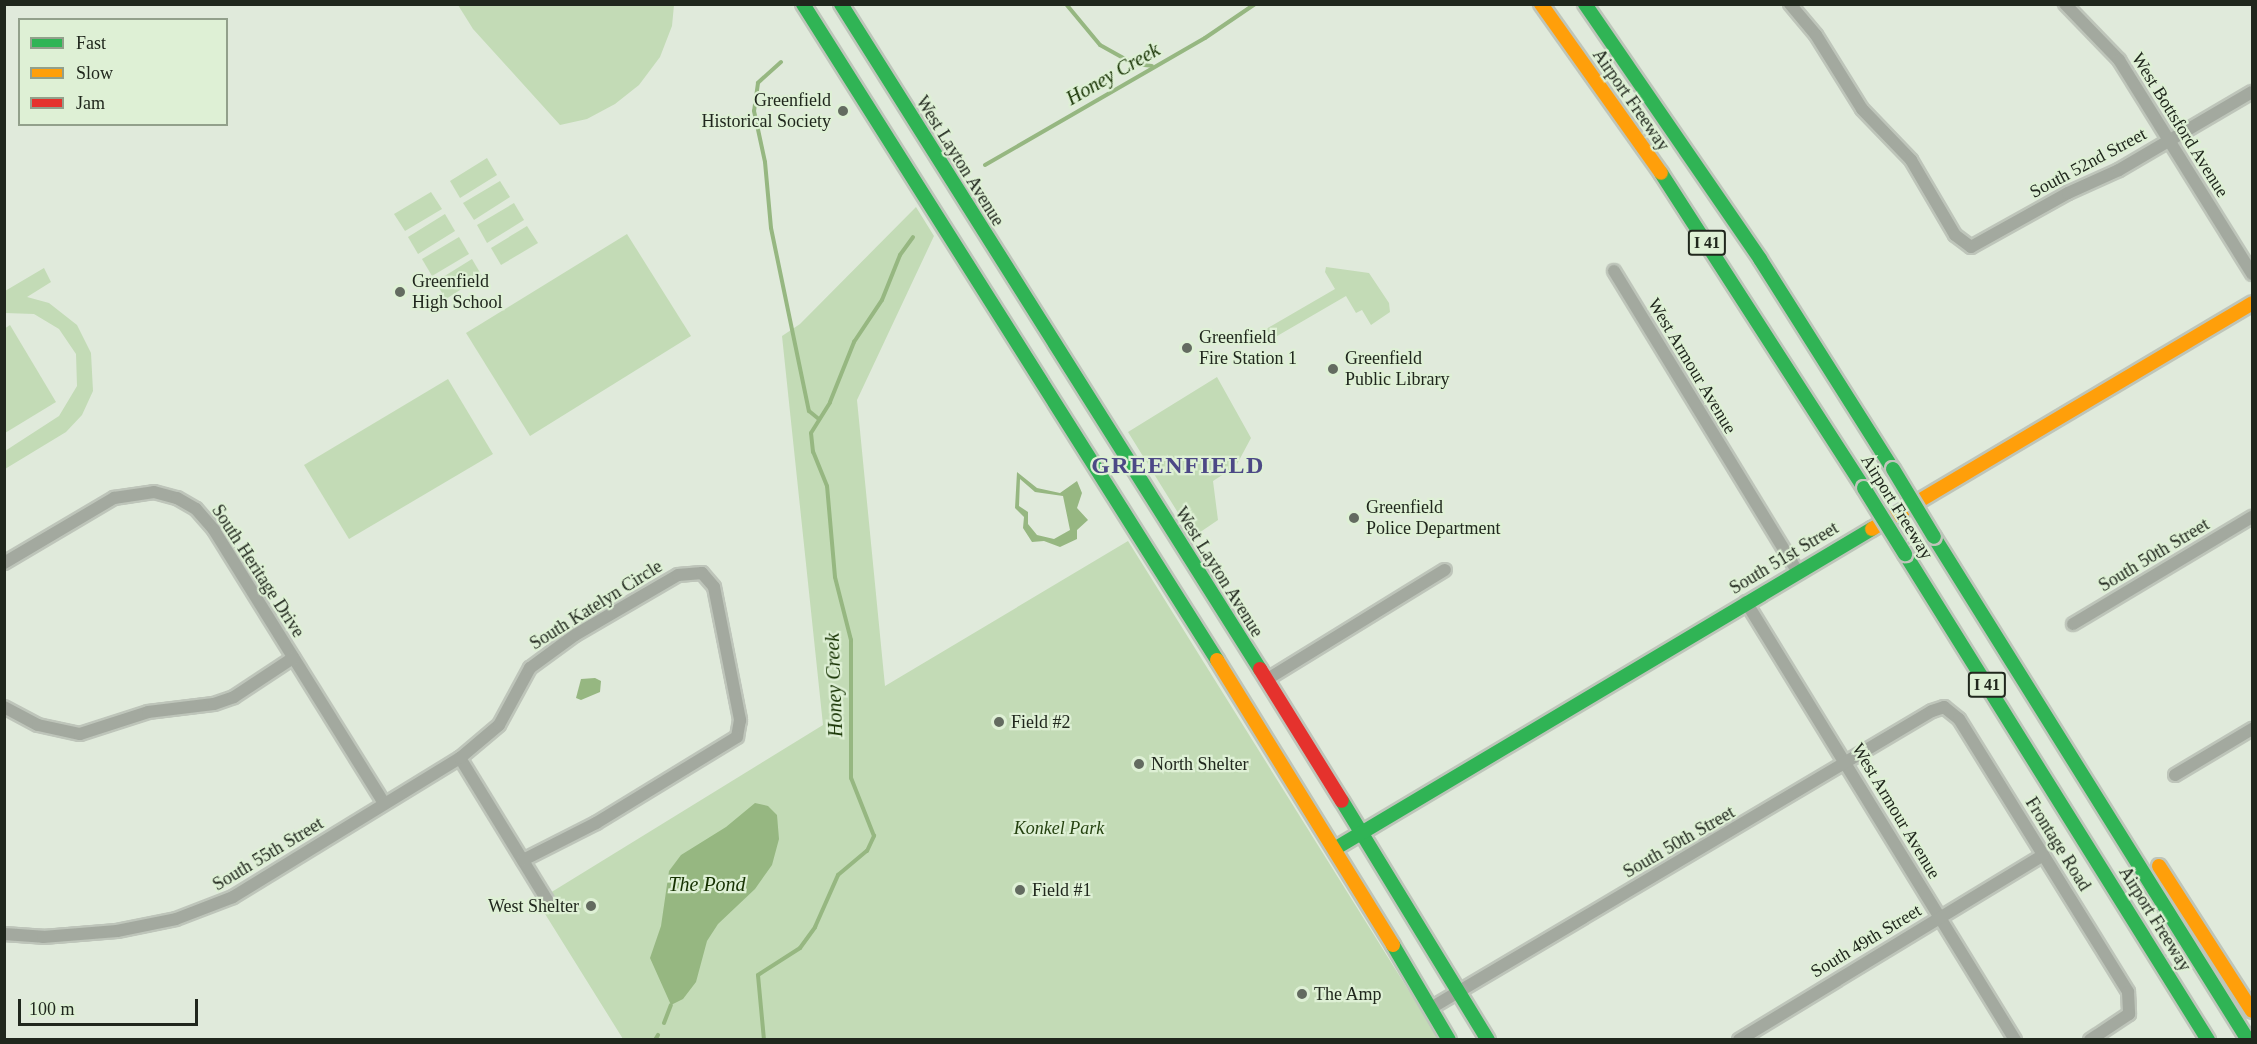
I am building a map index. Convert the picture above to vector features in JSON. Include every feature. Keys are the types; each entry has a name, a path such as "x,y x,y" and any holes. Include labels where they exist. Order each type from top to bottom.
{"main road":[{"path":"803,4 1336,848 1449,1040"},
{"name":"West Layton Avenue","path":"841,4 1362,832 1488,1040"},
{"name":"Airport Freeway","path":"1541,4 1683,205 1864,488 2208,1040"},
{"name":"Airport Freeway","path":"1585,4 1760,259 2248,1040"},
{"name":"South 51st Street","path":"1336,848 1797,571 2253,303"},
{"path":"2100,800 2120,807 2126,816"},
{"path":"2151,854 2253,1011"}],"street":[{"name":"South 52nd Street","path":"1790,4 1816,35 1862,109 1911,160 1954,235 1971,247 2170,140 2253,92"},
{"name":"West Bottsford Avenue","path":"2065,4 2119,60 2253,274"},
{"name":"West Armour Avenue","path":"1614,271 1797,571"},
{"name":"South Heritage Drive","path":"4,563 114,498 154,492 177,498 196,509 214,530 384,803"},
{"name":"South 50th Street","path":"2073,624 2253,517"},
{"path":"1266,680 1446,570"},
{"name":"South Katelyn Circle","path":"460,758 499,725 530,668 575,635 678,574 702,573 714,587 740,720 737,737 596,823 523,860"},
{"name":"West Armour Avenue","path":"1746,602 2015,1040"},
{"path":"4,707 38,725 80,734 147,712 224,700 293,658"},
{"name":"South 50th Street","path":"1431,1008 1847,764 1932,711 1944,707"},
{"name":"Frontage Road","path":"1944,707 1959,719 2127,989 2132,1006 2128,1016 2091,1040"},
{"path":"2175,775 2253,729"},
{"path":"460,758 547,900"},
{"name":"South 55th Street","path":"4,934 43,937 117,931 210,908 460,758"},
{"name":"South 49th Street","path":"1739,1040 2043,855"}],"green space":[{"path":"458,5 674,5 672,26 660,57 639,85 615,104 587,119 560,125 473,29"},
{"path":"487,158 497,175 460,198 450,181"},
{"path":"500,181 510,197 474,220 463,203"},
{"path":"431,192 442,209 405,231 394,214"},
{"path":"514,203 524,220 487,243 477,225"},
{"name":"Konkel Park","path":"916,207 934,236 857,400 885,686 1128,541 1439,1039 623,1039 537,901 823,725 782,336 800,324"},
{"path":"445,214 455,231 418,254 408,237"},
{"path":"527,226 538,243 501,265 491,248"},
{"path":"627,234 691,336 530,436 466,333"},
{"path":"459,237 469,254 432,276 422,259"},
{"path":"472,259 482,276 446,299 435,282"},
{"path":"1326,267 1369,273 1389,303 1390,312 1371,325 1362,310 1356,313 1346,296 1272,339 1266,329 1335,289 1325,272"},
{"path":"44,268 51,282 27,297 49,303 77,325 91,353 93,391 82,415 66,432 5,469 5,451 59,416 77,386 76,354 59,329 34,314 5,313 5,291"},
{"path":"10,325 56,402 5,433 4,329"},
{"path":"1217,377 1251,438 1236,466 1213,481 1218,520 1193,537 1128,432"},
{"path":"448,379 493,454 349,539 304,465"}],"water":[{"path":"1017,472 1037,488 1060,493 1077,481 1082,493 1077,508 1088,520 1077,530 1077,539 1060,547 1044,541 1032,542 1023,528 1024,517 1015,508","holes":["1020,479 1035,492 1063,496 1070,530 1054,539 1037,535 1028,524 1028,512 1019,506"]},
{"path":"595,678 601,681 600,692 581,700 576,698 581,679"},
{"name":"The Pond","path":"755,803 768,806 777,815 779,839 772,865 755,889 718,924 707,941 696,982 683,999 671,1005 650,958 661,926 669,871 681,855 726,827"}],"waterway":[{"path":"1066,4 1100,45 1134,64 1152,66"},
{"name":"Honey Creek","path":"985,165 1205,38 1255,4"},
{"path":"781,62 758,83 754,111 765,162 771,228 809,411 819,419"},
{"name":"Honey Creek","path":"764,1040 758,975 800,948 815,927 838,875 867,851 874,836 851,778 851,640 835,577 827,486 813,452 811,433 830,402 854,342 882,300 900,255 913,237"},
{"path":"664,1023 671,1005"},
{"path":"655,1040 658,1035"}],"traffic: fast":[{"path":"803,4 1217,660"},
{"path":"841,4 1260,669"},
{"path":"1585,4 1760,259 1893,469"},
{"path":"1661,173 1864,488"},
{"path":"1893,469 1934,537"},
{"path":"1864,488 1905,554"},
{"path":"1336,848 1872,529"},
{"path":"1934,537 2248,1040"},
{"path":"1905,554 2208,1040"},
{"path":"1342,801 1488,1040"},
{"path":"1393,945 1449,1040"}],"traffic: slow":[{"path":"1541,4 1661,173"},
{"path":"1872,529 2252,303"},
{"path":"1217,660 1393,945"},
{"path":"2159,866 2252,1011"}],"traffic: jam":[{"path":"1260,669 1342,801"}],"place":[{"name":"Greenfield Historical Society","path":"843,111"},
{"name":"Greenfield High School","path":"400,292"},
{"name":"Greenfield Fire Station 1","path":"1187,348"},
{"name":"Greenfield Public Library","path":"1333,369"},
{"name":"Greenfield Police Department","path":"1354,518"},
{"name":"Field #2","path":"999,722"},
{"name":"North Shelter","path":"1139,764"},
{"name":"Field #1","path":"1020,890"},
{"name":"West Shelter","path":"591,906"},
{"name":"The Amp","path":"1302,994"}],"district":[{"name":"GREENFIELD","path":"1178,466"}]}
